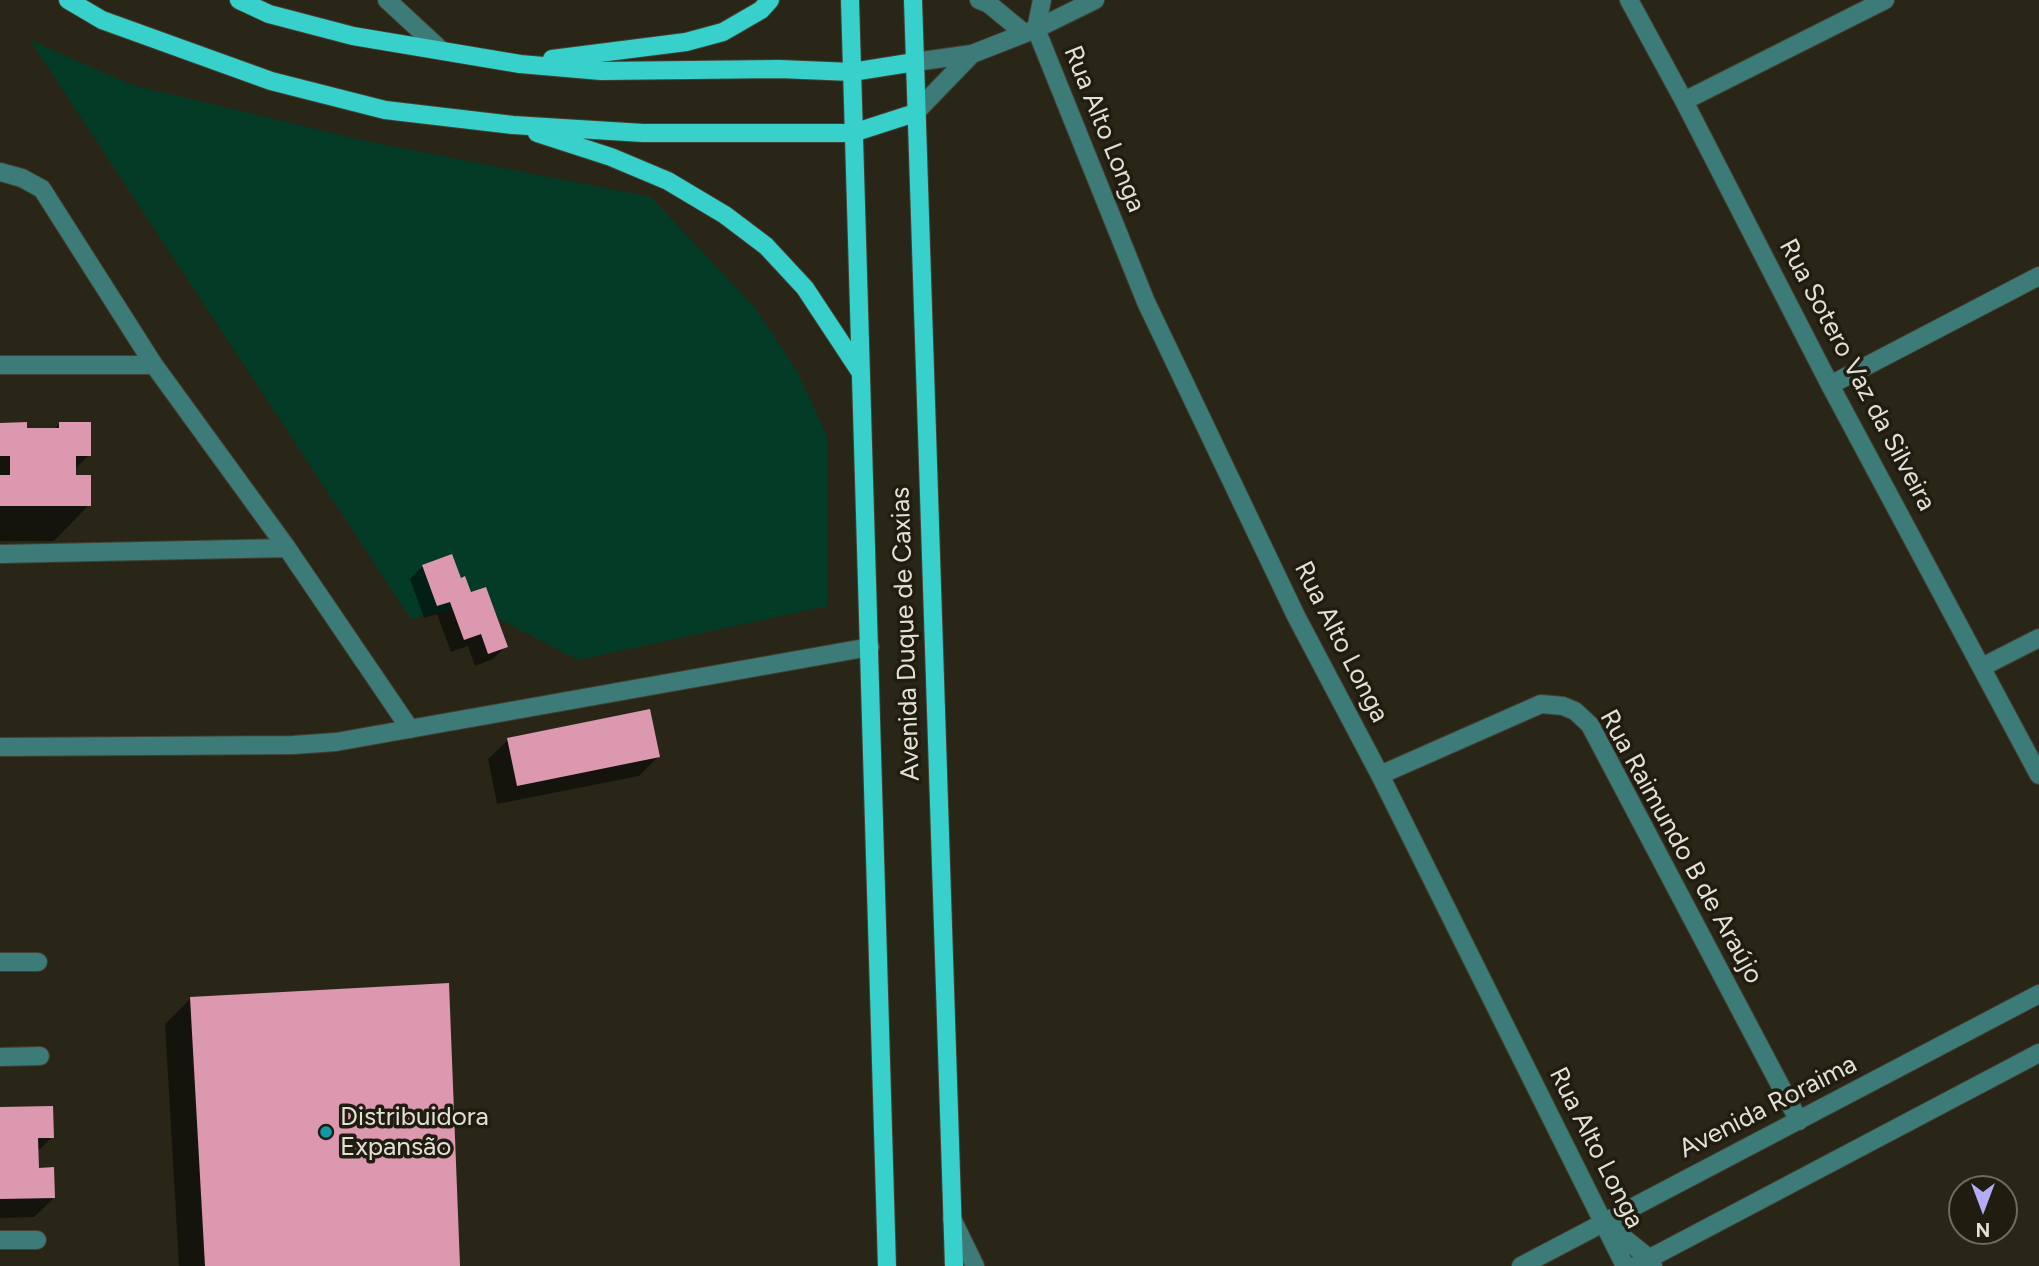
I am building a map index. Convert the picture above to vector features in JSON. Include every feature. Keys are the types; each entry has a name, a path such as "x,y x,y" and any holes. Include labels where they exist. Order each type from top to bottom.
{"main road":[{"path":"68,0 102,20 271,81 385,110 513,125 643,134 853,133 915,113"},
{"path":"239,0 270,14 352,36 520,64 601,71 779,69 852,72 915,62"},
{"path":"520,64 686,42 723,32 761,10 770,0"},
{"name":"Avenida Duque de Caxias","path":"850,0 887,1266"},
{"name":"Avenida Duque de Caxias","path":"913,0 954,1266"},
{"path":"513,125 611,157 668,181 725,215 766,246 806,288 862,374"}],"street":[{"path":"387,0 440,50"},
{"path":"979,0 1030,31"},
{"path":"1030,31 1042,0"},
{"path":"915,62 972,54 1030,31 1095,0"},
{"name":"Rua Sotero Vaz da Silveira","path":"1629,0 1830,385 2039,775"},
{"path":"1684,102 1885,0"},
{"name":"Rua Alto Longa","path":"1030,31 1146,302 1296,615 1380,775 1625,1266"},
{"path":"915,113 972,54"},
{"path":"0,172 22,178 42,189 154,365 287,548 410,729"},
{"path":"1830,385 2039,276"},
{"path":"0,365 154,365"},
{"path":"0,554 287,548"},
{"path":"1982,667 2039,638"},
{"path":"0,747 293,746 336,742 870,648"},
{"name":"Rua Raimundo B de Araújo","path":"1380,775 1541,704 1563,706 1575,711 1590,725 1799,1121"},
{"path":"0,962 38,962"},
{"name":"Avenida Roraima","path":"1521,1266 2039,995"},
{"path":"1603,1221 1646,1264 2039,1053"},
{"path":"0,1057 40,1056"},
{"path":"952,1219 975,1266"},
{"path":"0,1240 37,1240"}],"green space":[{"path":"30,40 132,85 362,140 651,197 756,309 798,373 827,436 827,606 578,660 472,605 411,619"}],"building":[{"path":"27,422 27,428 59,428 59,422 91,422 91,456 76,456 76,475 91,475 91,506 0,506 0,475 10,475 10,456 0,456 0,423"},
{"path":"452,554 461,578 465,576 471,592 486,587 508,647 488,654 481,634 464,640 450,602 437,606 422,565"},
{"path":"650,709 660,757 517,786 507,738"},
{"name":"Distribuidora Expansão","path":"449,983 460,1266 205,1266 190,997"},
{"path":"53,1106 54,1138 38,1138 39,1168 54,1167 55,1198 0,1199 0,1107"}],"place":[{"name":"Distribuidora Expansão","path":"326,1132"}]}
